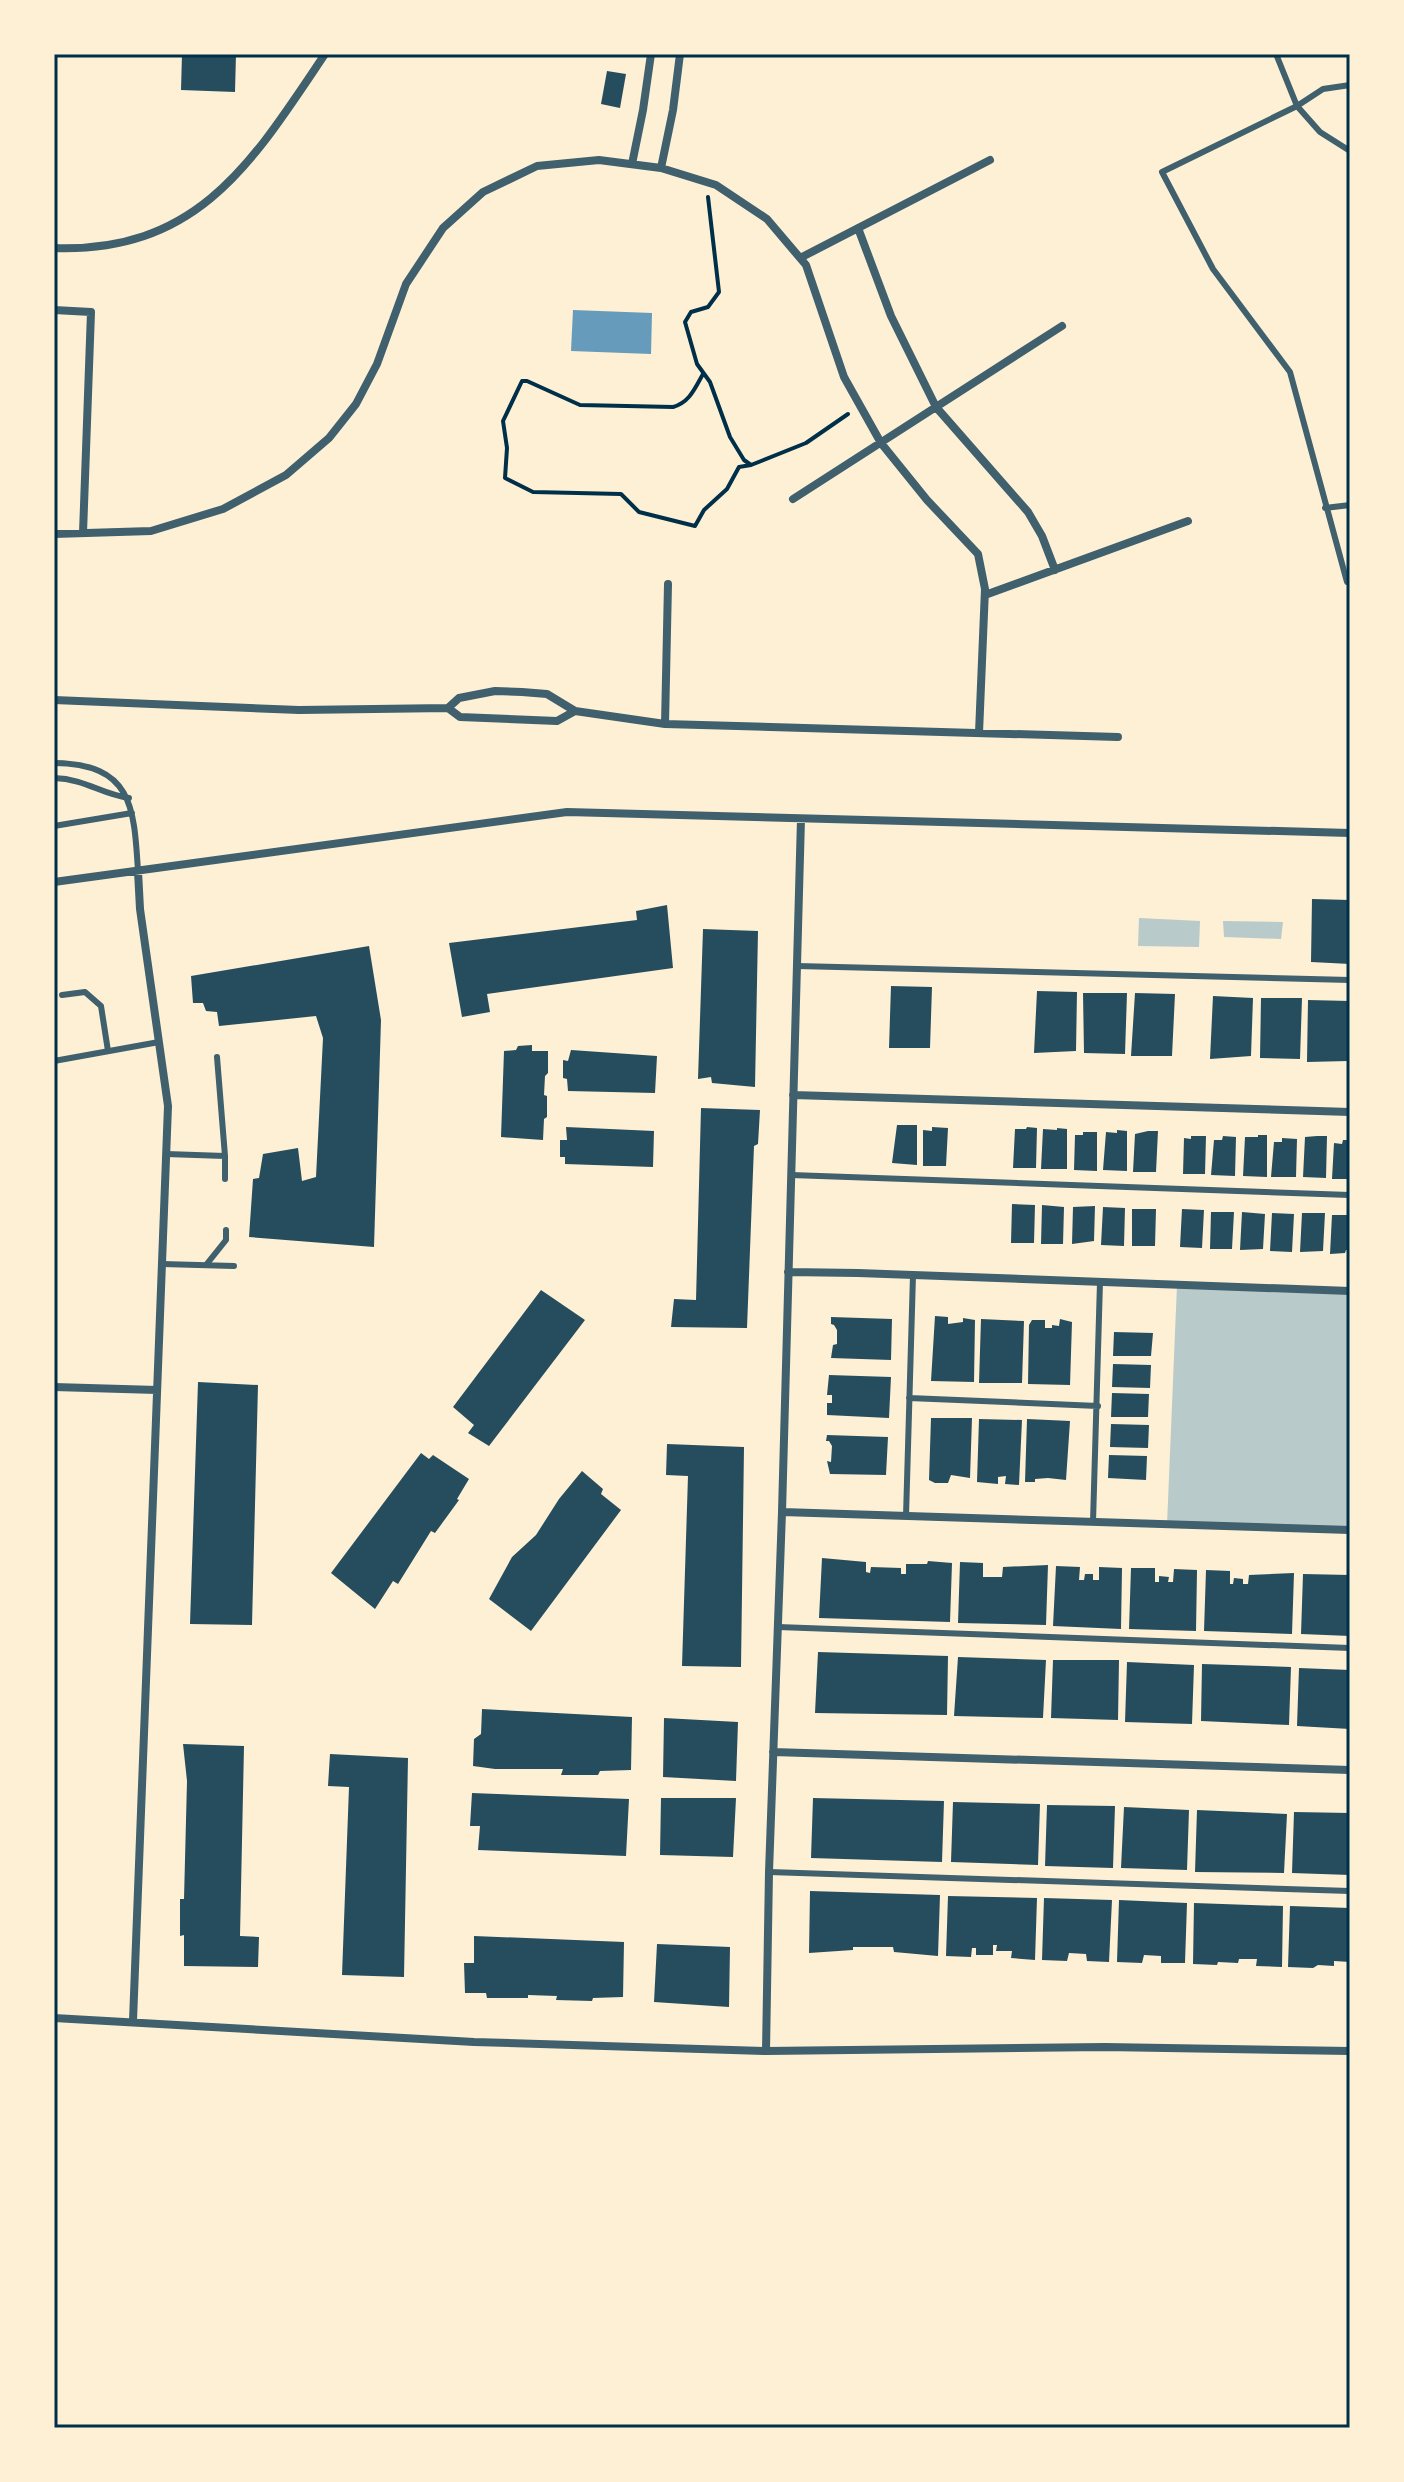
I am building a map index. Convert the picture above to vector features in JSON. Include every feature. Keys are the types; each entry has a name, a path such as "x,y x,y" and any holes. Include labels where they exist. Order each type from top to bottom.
{"street":[{"path":"632,164 651,54"},
{"path":"661,168 680,54"},
{"path":"54,248 95,247 138,239 173,224 211,200 264,145 323,55"},
{"path":"54,534 151,531 223,509 286,475 329,438 356,404 377,364 406,284 443,228 483,192 537,166 599,160 661,168 716,185 767,219 806,265 844,377 881,443 927,500 978,554 985,595 979,733"},
{"path":"800,258 990,160"},
{"path":"858,228 891,316 936,407 1028,512 1042,536 1055,570"},
{"path":"54,310 91,312 83,533"},
{"path":"793,499 1062,326"},
{"path":"985,595 1188,521"},
{"path":"665,724 668,584"},
{"path":"448,708 459,698 495,691 522,692 547,694 575,711 665,724 1118,737"},
{"path":"54,700 299,710 448,708 460,717 557,721 575,711"},
{"path":"54,882 567,812 1350,833"},
{"path":"766,2051 801,819"},
{"path":"133,2021 168,1106 140,909 138,871"},
{"path":"793,1095 1350,1112"},
{"path":"788,1272 1350,1291"},
{"path":"54,1387 157,1390"},
{"path":"782,1512 1350,1530"},
{"path":"773,1752 1350,1770"},
{"path":"54,2018 474,2042 766,2051 1105,2047 1350,2051"}],"lane":[{"path":"1276,54 1297,106 1320,132 1350,151"},
{"path":"1350,85 1323,89 1297,106 1162,172 1213,269 1290,372 1325,508 1347,582 1350,582"},
{"path":"1325,508 1350,505"},
{"path":"54,763 93,767 108,775 129,798 138,871"},
{"path":"54,778 83,782 107,794 129,798"},
{"path":"54,826 132,813"},
{"path":"797,966 1350,980"},
{"path":"62,995 85,992 101,1006 108,1051"},
{"path":"54,1061 159,1042"},
{"path":"217,1057 225,1179"},
{"path":"166,1154 225,1156"},
{"path":"791,1175 1350,1195"},
{"path":"206,1265 226,1240 226,1230"},
{"path":"162,1264 234,1266"},
{"path":"906,1516 913,1275"},
{"path":"1093,1523 1100,1282"},
{"path":"909,1398 1098,1406"},
{"path":"778,1627 1350,1648"},
{"path":"769,1872 1350,1891"}],"path":[{"path":"708,182 708,212 719,292 708,307 691,312 685,322 697,364 710,382 730,437 744,460 751,465"},
{"path":"703,374 691,396 681,405 673,407 580,405 522,381 503,421 507,448 505,478 533,492 621,494 639,512 688,527 695,526 704,510 727,489 739,467 806,443 860,406"}],"shaded area":[{"path":"1139,918 1200,921 1199,947 1138,946"},
{"path":"1223,921 1283,922 1281,939 1224,937"},
{"path":"1177,1285 1350,1291 1350,1530 1167,1525"}],"water":[{"path":"573,310 652,313 651,354 571,351"}],"building":[{"path":"182,54 236,54 235,92 181,90"},
{"path":"607,71 626,74 620,108 601,104"},
{"path":"1312,899 1350,900 1350,964 1311,962"},
{"path":"667,905 673,968 487,994 490,1012 462,1017 449,943 637,920 636,911"},
{"path":"703,929 758,931 755,1087 712,1083 711,1077 698,1079"},
{"path":"369,946 381,1020 374,1247 249,1237 253,1179 259,1178 263,1154 298,1148 302,1181 316,1177 323,1038 316,1016 219,1026 217,1012 206,1011 203,1003 193,1003 191,976"},
{"path":"891,986 932,987 930,1048 889,1048"},
{"path":"1037,991 1077,992 1076,1051 1034,1053"},
{"path":"1083,993 1127,993 1125,1054 1084,1053"},
{"path":"1135,993 1175,994 1172,1056 1131,1056"},
{"path":"1213,996 1253,998 1251,1056 1210,1059"},
{"path":"1261,998 1302,998 1300,1059 1260,1058"},
{"path":"1308,1000 1350,1001 1348,1061 1307,1062"},
{"path":"532,1045 532,1051 548,1051 544,1095 547,1096 547,1117 544,1119 543,1140 501,1137 504,1051"},
{"path":"571,1050 657,1056 655,1093 568,1091 567,1079 563,1078 563,1060 568,1061"},
{"path":"701,1108 760,1110 758,1144 754,1146 747,1328 671,1327 674,1299 696,1300"},
{"path":"897,1125 917,1125 917,1165 892,1163"},
{"path":"566,1127 654,1131 653,1167 565,1164 565,1157 560,1157 560,1140 567,1140"},
{"path":"932,1127 948,1128 946,1166 923,1166 923,1130 932,1131"},
{"path":"1037,1128 1036,1168 1013,1168 1015,1129"},
{"path":"1043,1129 1067,1129 1067,1169 1041,1169"},
{"path":"1117,1130 1127,1131 1127,1171 1103,1170 1106,1132 1117,1133"},
{"path":"1158,1131 1156,1172 1133,1172 1135,1134"},
{"path":"1083,1132 1097,1132 1097,1171 1074,1170 1075,1135 1083,1135"},
{"path":"1267,1135 1267,1177 1243,1176 1245,1137"},
{"path":"1191,1136 1206,1136 1205,1174 1183,1174 1184,1138 1191,1139"},
{"path":"1223,1136 1236,1137 1235,1176 1211,1175 1214,1140 1222,1140"},
{"path":"1327,1136 1326,1178 1303,1177 1305,1137"},
{"path":"1282,1138 1297,1139 1296,1177 1271,1177 1274,1142 1282,1142"},
{"path":"1343,1140 1350,1140 1350,1179 1332,1179 1334,1143 1342,1144"},
{"path":"1012,1204 1035,1205 1034,1243 1011,1243"},
{"path":"1042,1205 1064,1207 1063,1244 1041,1244"},
{"path":"1095,1206 1094,1241 1072,1244 1073,1207"},
{"path":"1103,1207 1125,1208 1124,1246 1101,1245"},
{"path":"1132,1209 1156,1209 1155,1246 1132,1246"},
{"path":"1182,1209 1204,1210 1202,1248 1180,1247"},
{"path":"1211,1212 1234,1212 1232,1249 1210,1249"},
{"path":"1242,1212 1265,1214 1263,1249 1240,1250"},
{"path":"1272,1213 1294,1214 1292,1252 1270,1251"},
{"path":"1302,1213 1325,1213 1323,1251 1300,1252"},
{"path":"1332,1215 1350,1215 1350,1250 1345,1253 1330,1254"},
{"path":"541,1290 585,1320 489,1446 468,1433 474,1425 453,1407"},
{"path":"935,1316 948,1317 948,1324 963,1322 963,1318 975,1320 974,1382 931,1381"},
{"path":"831,1317 892,1319 891,1360 831,1358 833,1345 837,1344 837,1330 831,1324"},
{"path":"981,1319 1024,1321 1022,1383 979,1383"},
{"path":"1060,1319 1072,1322 1070,1385 1028,1384 1029,1325 1032,1320 1045,1320 1045,1328 1052,1328 1052,1325 1059,1326"},
{"path":"1114,1332 1153,1333 1151,1356 1113,1356"},
{"path":"1113,1364 1151,1365 1150,1388 1112,1387"},
{"path":"829,1375 891,1377 889,1418 827,1415 827,1403 832,1403 832,1395 827,1395"},
{"path":"198,1382 258,1385 252,1625 190,1624"},
{"path":"1112,1393 1149,1394 1148,1417 1111,1417"},
{"path":"931,1418 972,1418 970,1478 951,1475 948,1483 929,1480"},
{"path":"979,1419 1022,1420 1019,1485 1005,1484 1006,1476 998,1477 998,1484 977,1482"},
{"path":"1027,1419 1070,1421 1066,1480 1048,1478 1025,1482"},
{"path":"1111,1424 1149,1425 1148,1448 1110,1447"},
{"path":"827,1435 888,1437 886,1475 830,1474 827,1461 831,1462 832,1446 826,1441"},
{"path":"667,1444 744,1447 741,1667 682,1666 688,1476 666,1475"},
{"path":"421,1453 429,1459 433,1455 469,1479 459,1500 435,1533 431,1531 398,1584 393,1581 375,1609 331,1573"},
{"path":"1109,1455 1147,1456 1146,1480 1108,1478"},
{"path":"582,1471 603,1489 601,1494 621,1510 531,1631 489,1599 512,1557 536,1535"},
{"path":"822,1558 866,1562 866,1572 870,1573 871,1567 901,1568 901,1574 906,1574 906,1564 927,1564 928,1561 952,1563 950,1622 819,1618"},
{"path":"960,1562 983,1563 983,1577 1002,1577 1003,1567 1048,1565 1046,1625 958,1623"},
{"path":"1056,1566 1080,1567 1079,1580 1084,1580 1085,1574 1093,1574 1093,1580 1099,1580 1099,1567 1122,1568 1121,1629 1053,1626"},
{"path":"1131,1568 1155,1568 1155,1582 1159,1582 1159,1576 1169,1577 1168,1582 1173,1582 1174,1569 1197,1570 1196,1631 1129,1629"},
{"path":"1206,1570 1230,1571 1230,1584 1233,1584 1234,1578 1243,1579 1243,1584 1248,1584 1249,1575 1294,1573 1292,1634 1204,1631"},
{"path":"1303,1574 1350,1575 1350,1636 1301,1634"},
{"path":"818,1652 948,1656 947,1715 815,1713"},
{"path":"958,1657 1046,1660 1043,1718 954,1716"},
{"path":"1053,1660 1119,1660 1118,1720 1051,1718"},
{"path":"1127,1662 1194,1665 1192,1724 1125,1722"},
{"path":"1202,1664 1291,1667 1289,1725 1201,1721"},
{"path":"1299,1668 1350,1670 1350,1729 1297,1726"},
{"path":"482,1709 632,1717 631,1770 600,1771 598,1775 561,1775 563,1769 473,1766 474,1739 481,1734"},
{"path":"664,1718 738,1722 736,1781 663,1777"},
{"path":"183,1744 244,1746 240,1936 259,1937 258,1967 184,1966 184,1935 180,1936 187,1781"},
{"path":"330,1754 408,1758 404,1977 342,1975 349,1787 328,1786"},
{"path":"472,1793 629,1799 626,1856 478,1850 480,1826 470,1826"},
{"path":"661,1798 736,1798 733,1857 660,1855"},
{"path":"813,1798 944,1801 942,1862 811,1858"},
{"path":"953,1802 1040,1804 1038,1865 951,1862"},
{"path":"1047,1805 1115,1806 1113,1868 1045,1866"},
{"path":"1124,1807 1189,1810 1187,1870 1121,1868"},
{"path":"1197,1810 1287,1814 1284,1873 1195,1872"},
{"path":"1294,1812 1350,1813 1350,1875 1292,1873"},
{"path":"810,1891 940,1895 938,1956 894,1952 893,1947 853,1947 853,1950 809,1953"},
{"path":"948,1896 1037,1898 1035,1960 1011,1958 1012,1951 996,1951 997,1945 993,1945 993,1955 976,1955 976,1948 972,1948 971,1957 946,1956"},
{"path":"1044,1898 1112,1900 1109,1962 1087,1961 1086,1954 1069,1953 1067,1961 1042,1960"},
{"path":"1119,1900 1187,1903 1185,1963 1161,1963 1161,1956 1144,1955 1142,1963 1117,1962"},
{"path":"1194,1903 1283,1906 1282,1967 1256,1966 1257,1959 1239,1959 1238,1963 1218,1962 1217,1965 1193,1964"},
{"path":"1290,1906 1350,1908 1350,1962 1334,1961 1334,1966 1318,1965 1313,1968 1288,1967"},
{"path":"474,1936 624,1942 623,1997 593,1998 592,2001 528,1995 528,1998 487,1998 486,1993 465,1993 464,1963 474,1963"},
{"path":"657,1944 730,1947 729,2007 654,2002"}]}
